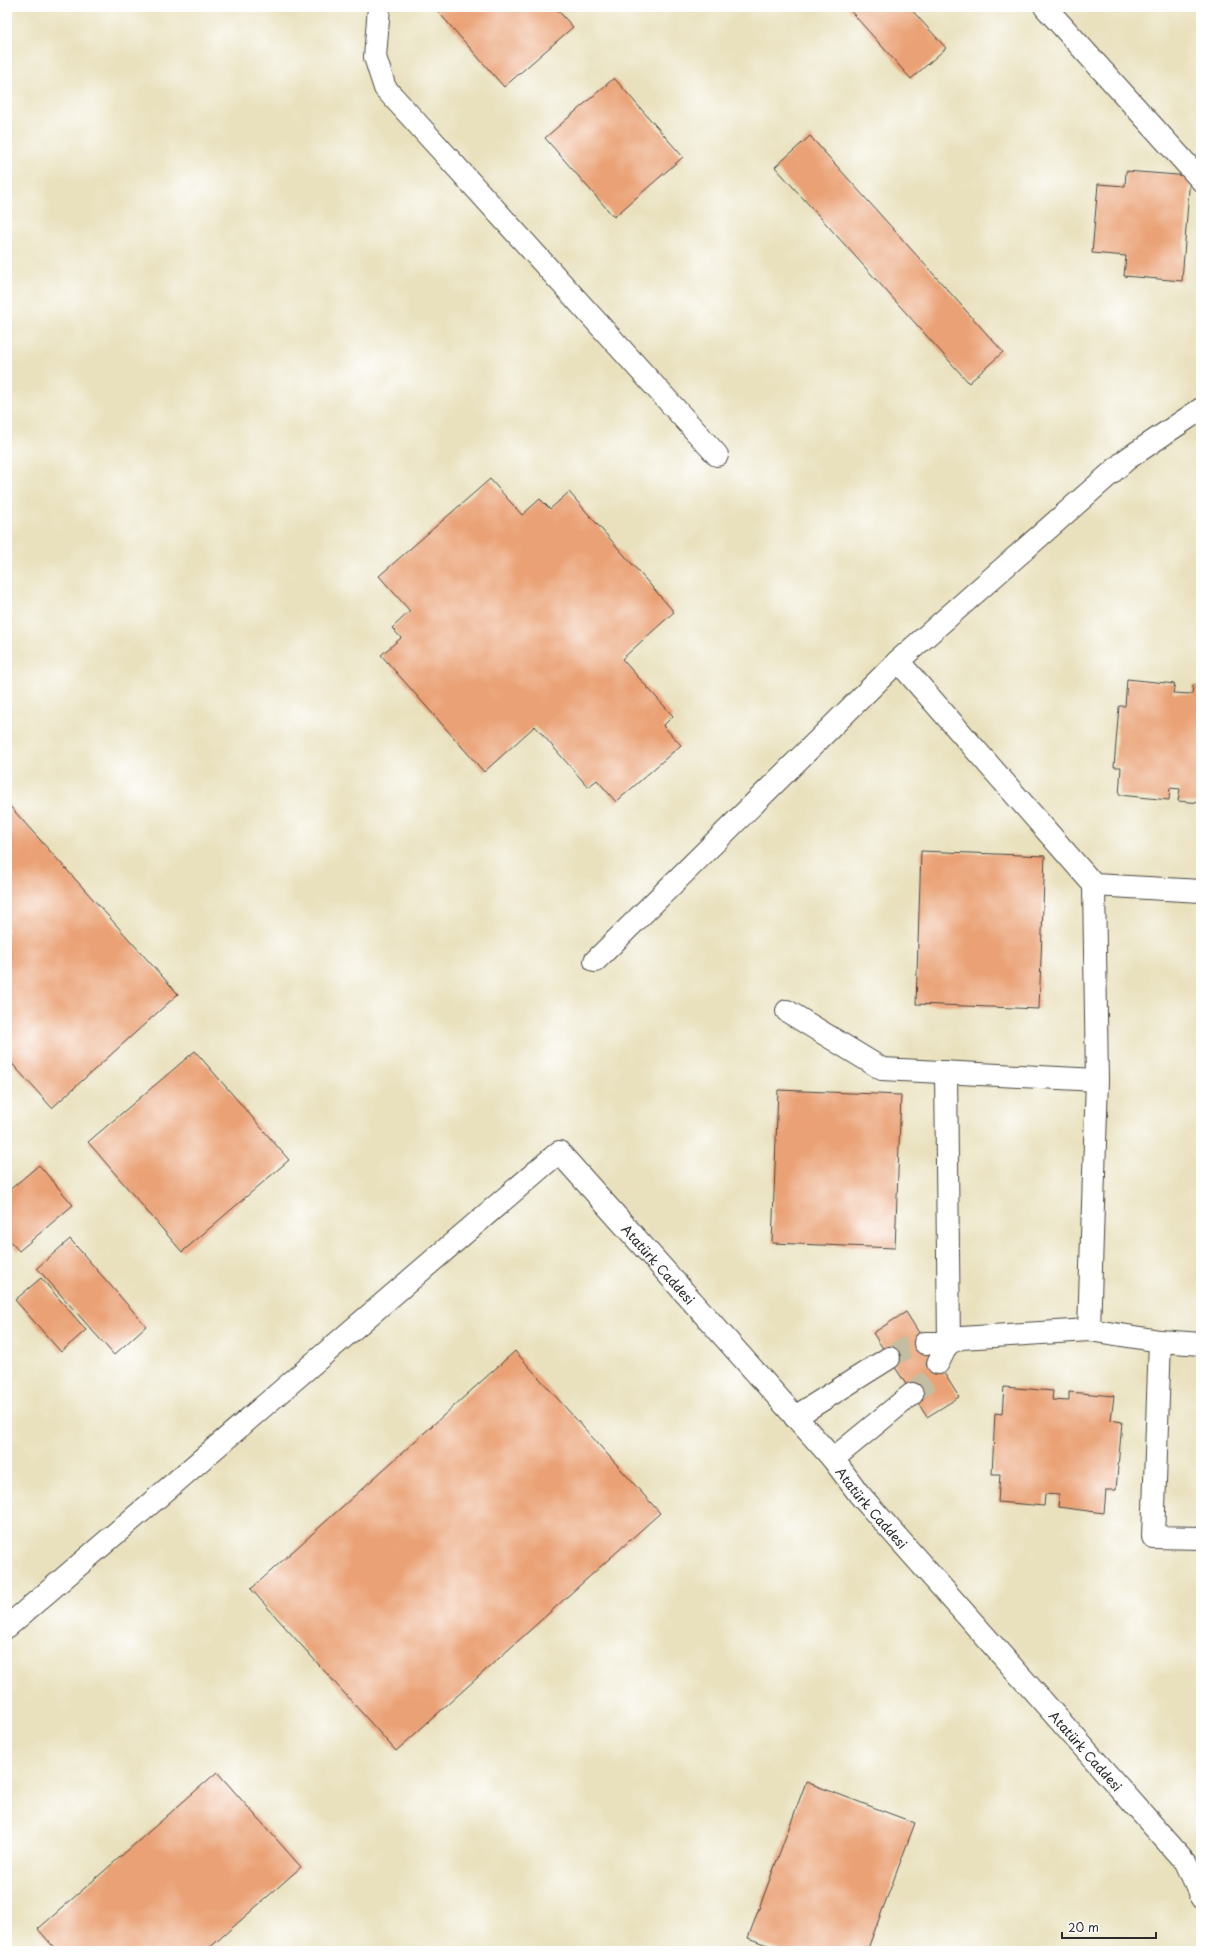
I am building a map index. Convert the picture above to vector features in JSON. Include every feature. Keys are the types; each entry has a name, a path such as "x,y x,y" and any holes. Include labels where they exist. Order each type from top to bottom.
{"street":[{"path":"379,7 375,57 385,88 717,455"},
{"path":"1045,7 1201,180"},
{"path":"595,961 898,661 1127,459 1201,409"},
{"path":"898,661 1094,885 1098,1080 1089,1330"},
{"path":"1094,885 1201,890"},
{"path":"787,1011 882,1069 1098,1080"},
{"path":"938,1363 948,1343 946,1072"},
{"name":"Atatürk Caddesi","path":"7,1627 559,1152 833,1459 859,1494 1194,1867 1201,1897"},
{"path":"925,1343 948,1343 961,1338 1089,1330 1160,1341 1201,1344"},
{"path":"1160,1341 1154,1537 1201,1538"},
{"path":"795,1417 889,1358"},
{"path":"833,1459 912,1394"}],"building":[{"path":"434,7 555,7 573,27 504,87"},
{"path":"847,7 909,7 946,48 911,79"},
{"path":"614,78 683,157 614,217 545,138"},
{"path":"810,136 1003,352 969,383 775,167"},
{"path":"1126,171 1190,176 1182,281 1124,276 1126,256 1092,253 1098,184 1125,186"},
{"path":"490,479 522,515 540,499 550,509 569,492 674,612 622,659 673,716 663,726 681,745 616,802 597,780 588,787 535,726 484,772 381,655 401,638 392,628 410,611 379,576"},
{"path":"1127,679 1175,684 1173,693 1192,694 1193,685 1201,686 1201,803 1178,801 1180,789 1170,788 1169,800 1119,795 1121,767 1114,767 1119,706 1125,706"},
{"path":"7,803 178,994 52,1108 7,1058"},
{"path":"921,851 1045,856 1039,1009 916,1004"},
{"path":"195,1051 289,1160 182,1252 88,1142"},
{"path":"778,1090 901,1095 895,1248 772,1243"},
{"path":"39,1165 73,1205 19,1251 7,1238 7,1192"},
{"path":"70,1239 146,1326 114,1355 37,1268"},
{"path":"41,1278 86,1330 61,1352 15,1300"},
{"path":"906,1312 959,1397 927,1417 873,1333"},
{"path":"515,1351 660,1513 396,1751 251,1589"},
{"path":"1004,1387 1053,1391 1052,1400 1069,1401 1069,1392 1114,1396 1111,1420 1122,1422 1116,1490 1106,1490 1104,1513 1058,1507 1059,1495 1045,1494 1044,1506 998,1502 1000,1474 992,1474 995,1413 1002,1414"},
{"path":"217,1772 301,1867 206,1951 57,1951 38,1929"},
{"path":"806,1782 915,1823 867,1951 783,1951 748,1938"}],"tunnel":[{"path":"889,1358 906,1348 925,1343"},
{"path":"912,1394 929,1380 938,1363"}]}
